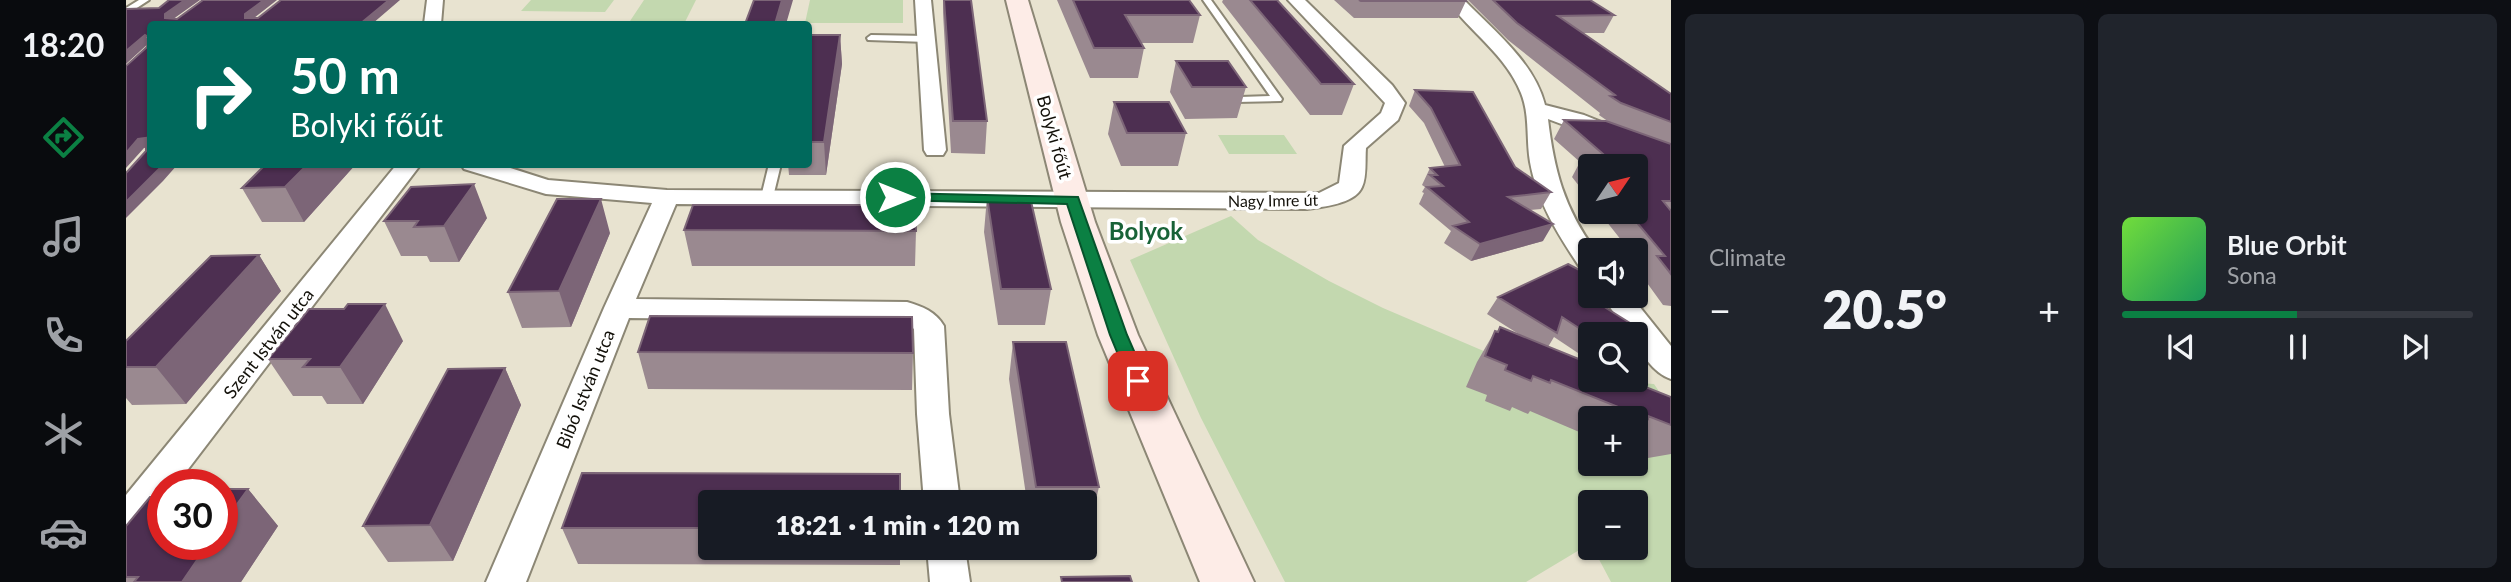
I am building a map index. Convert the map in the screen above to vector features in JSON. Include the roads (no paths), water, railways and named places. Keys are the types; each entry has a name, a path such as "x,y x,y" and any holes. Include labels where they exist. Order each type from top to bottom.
{"main road":[{"name":"Bolyki főút","path":"1017,0 1073,200 1118,335 1227,582"}],"street":[{"path":"433,21 435,0"},
{"path":"923,0 935,150"},
{"name":"Nagy Imre út","path":"1073,200 1307,202 1340,195 1351,186 1355,146 1391,116 1395,103 1385,89 1296,0"},
{"path":"1455,0 1521,72 1536,109 1541,161 1546,180 1566,224 1578,243"},
{"path":"1536,109 1576,120 1671,158"},
{"path":"470,175 546,187 667,197 1073,200"},
{"name":"Szent István utca","path":"126,522 405,180"},
{"name":"Bibó István utca","path":"506,582 618,307 667,197"},
{"path":"618,307 907,312 920,317 929,326 933,414 941,490"},
{"path":"1625,308 1671,368"},
{"path":"947,560 950,582"}],"lane":[{"path":"126,12 145,0"},
{"path":"1207,0 1277,99 1240,100"},
{"path":"871,38 927,39"},
{"path":"767,197 774,168"}],"district":[{"name":"Bolyok","path":"1146,230"}]}
